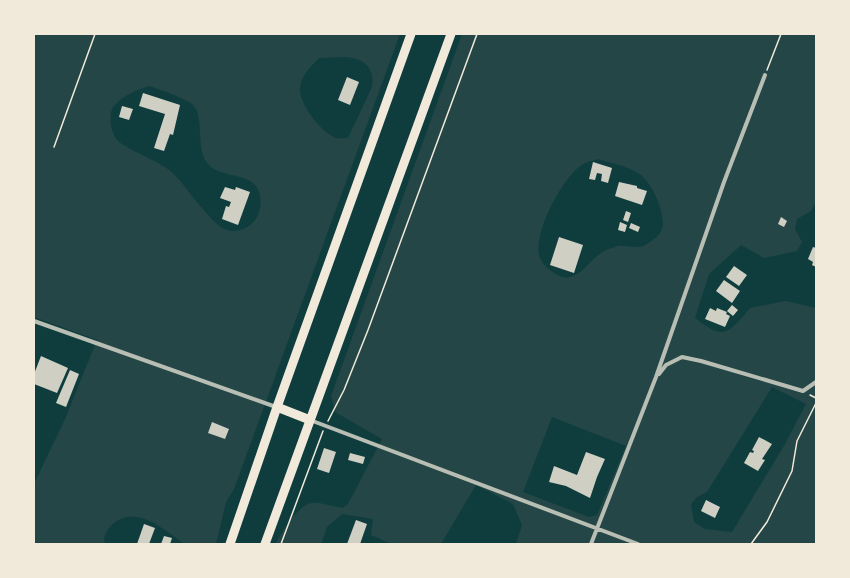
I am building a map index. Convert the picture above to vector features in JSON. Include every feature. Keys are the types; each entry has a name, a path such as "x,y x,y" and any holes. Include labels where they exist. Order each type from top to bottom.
{"main road":[{"path":"230,544 276,407 411,34"},
{"path":"265,544 451,34"},
{"path":"276,407 310,420"}],"street":[{"path":"591,544 656,377 724,182 765,75"},
{"path":"34,320 276,407"},
{"path":"656,377 666,364 682,357 701,360 803,391 816,382"},
{"path":"310,420 597,527 638,544"}],"path":[{"path":"54,147 96,34"},
{"path":"281,544 325,426 344,390 360,350 477,34"},
{"path":"765,75 781,34"},
{"path":"751,544 767,522 792,471 797,441 816,403"}],"shaded area":[{"path":"34,34 400,34 234,489 226,502 216,544 188,545 149,521 141,518 125,517 117,521 107,531 104,540 105,544 34,544 34,484 65,419 97,340 34,317","holes":["345,57 358,59 367,65 372,74 372,87 348,138 336,138 318,125 313,118 301,96 300,85 309,69 319,58","150,86 184,99 192,104 196,109 200,124 200,141 204,157 213,169 243,178 255,185 259,192 259,213 256,219 246,228 231,231 219,226 179,179 169,170 125,146 116,139 111,126 112,108 117,102 126,96"]},
{"path":"462,34 816,34 816,201 811,211 797,219 795,229 802,242 797,251 764,258 741,245 709,274 695,318 713,330 719,332 731,329 750,308 786,301 816,308 816,544 516,544 522,525 513,504 476,485 441,544 392,544 371,535 373,519 342,514 327,527 321,544 276,544 291,520 307,505 319,503 343,508 348,504 382,439 335,412 331,396","holes":["598,159 629,168 643,177 652,188 659,203 663,227 658,235 644,246 618,246 606,250 576,275 562,277 549,269 541,260 539,255 541,234 550,208 564,183 581,165","772,387 806,404 785,444 732,532 705,529 694,522 691,504 697,497 707,492","552,417 626,446 597,515 589,517 523,492"]}],"building":[{"path":"347,77 359,82 350,105 338,100"},
{"path":"143,93 180,105 173,135 170,134 164,151 154,148 165,114 139,106"},
{"path":"122,106 133,109 129,120 119,117"},
{"path":"593,162 612,168 608,183 601,181 602,174 597,173 595,180 589,179"},
{"path":"619,182 637,186 637,188 647,191 642,205 615,196"},
{"path":"225,187 235,190 236,187 250,192 238,225 222,219 226,206 229,207 231,202 220,198"},
{"path":"626,211 631,213 628,222 623,220"},
{"path":"781,217 787,221 784,227 778,224"},
{"path":"620,222 627,225 625,232 618,230"},
{"path":"631,223 640,227 638,232 629,228"},
{"path":"559,237 583,245 574,273 550,265"},
{"path":"813,247 816,248 816,267 812,265 813,262 808,259"},
{"path":"734,266 747,275 739,286 726,277"},
{"path":"724,280 740,291 732,303 716,291"},
{"path":"732,305 738,310 733,316 727,311"},
{"path":"710,308 716,311 717,308 727,312 726,314 730,316 725,327 705,319"},
{"path":"41,356 68,368 57,393 34,384 34,374"},
{"path":"70,370 79,374 66,407 56,403"},
{"path":"212,422 229,429 225,439 208,433"},
{"path":"759,437 772,444 762,459 765,460 758,471 744,463 750,452 753,453 754,451 752,450"},
{"path":"324,448 336,452 329,473 317,469"},
{"path":"586,452 605,459 590,498 566,486 549,482 554,466 577,475"},
{"path":"350,453 365,457 363,464 348,460"},
{"path":"706,500 720,507 715,518 701,511"},
{"path":"356,520 367,524 360,544 347,544"},
{"path":"144,524 155,528 149,544 137,544"},
{"path":"164,536 172,538 170,544 161,544"}]}
